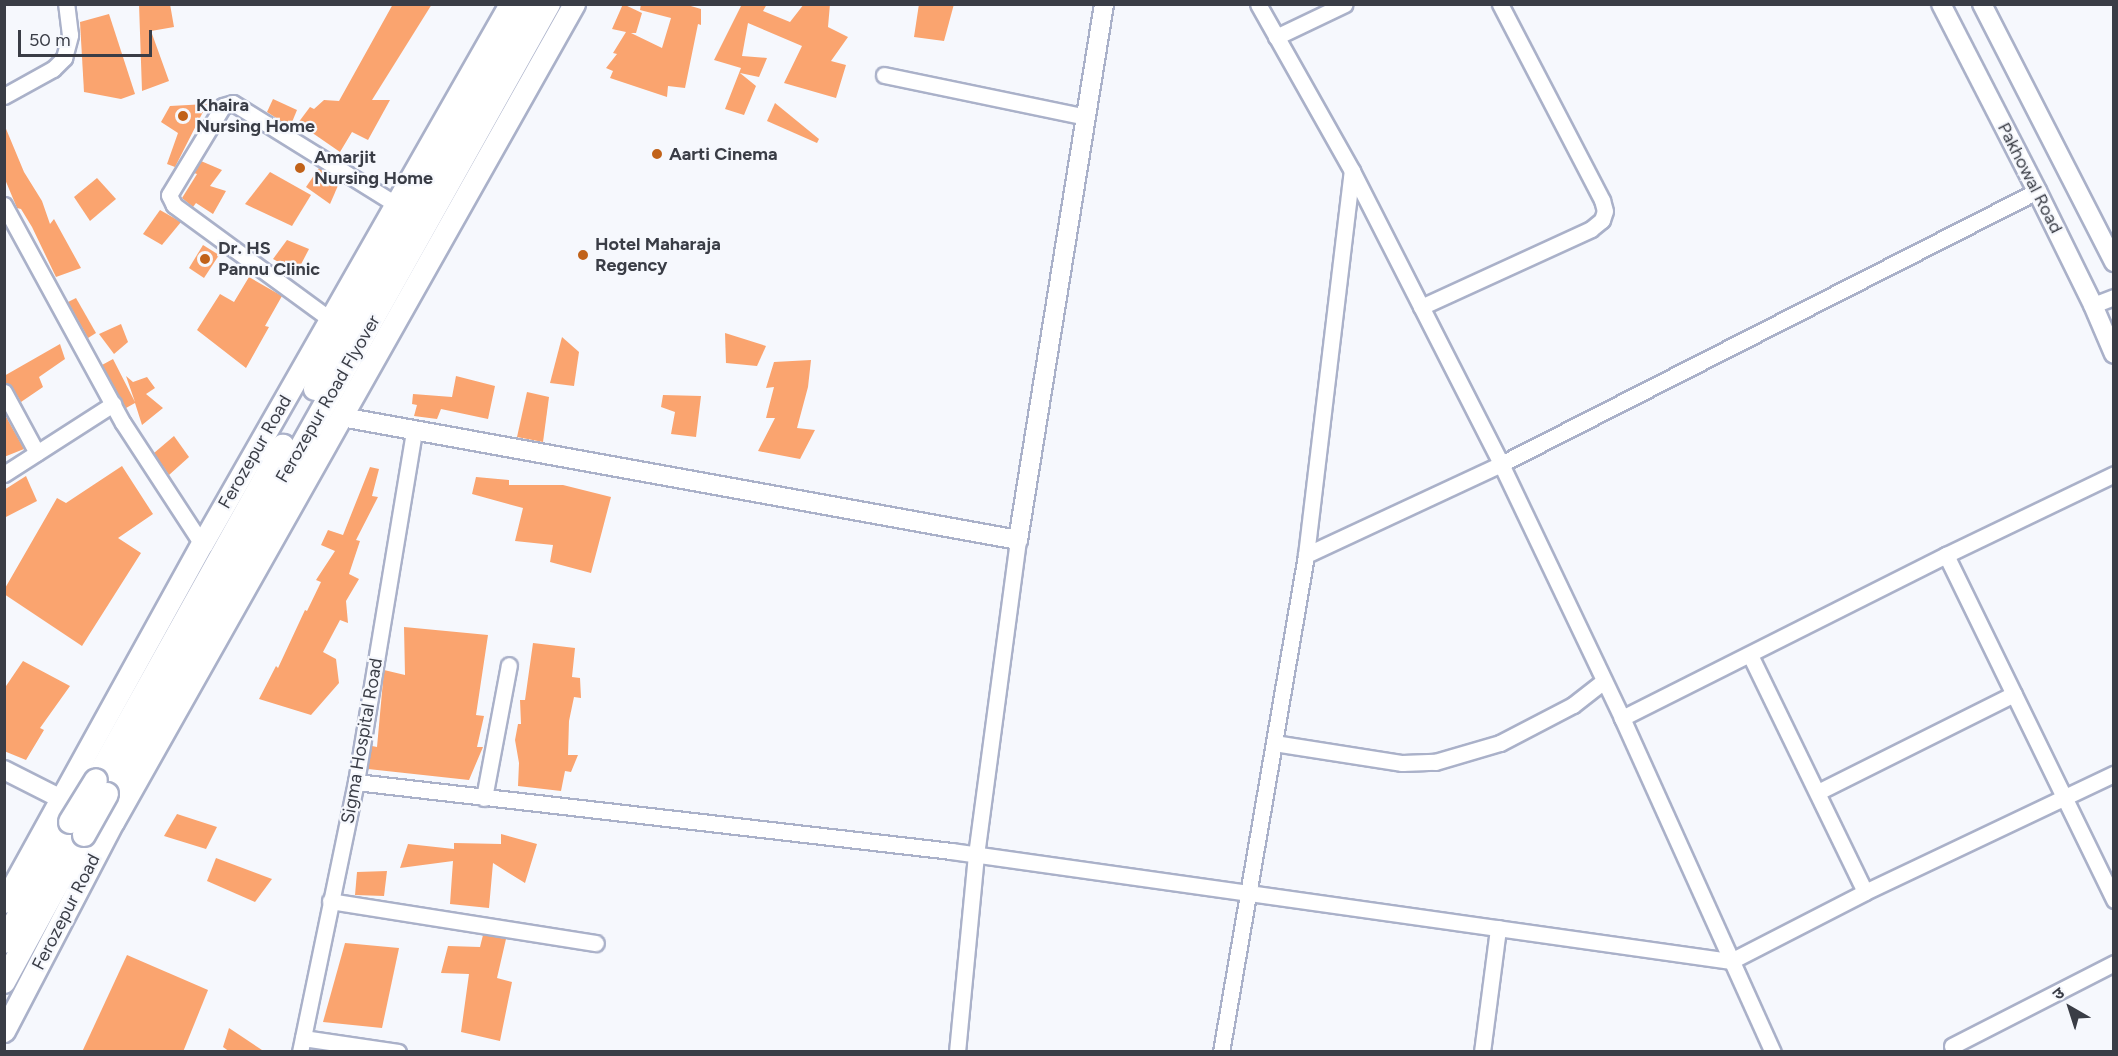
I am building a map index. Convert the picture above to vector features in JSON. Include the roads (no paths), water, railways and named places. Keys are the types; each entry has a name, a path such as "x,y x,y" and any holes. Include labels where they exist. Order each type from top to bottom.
{"main road":[{"name":"Ferozepur Road","path":"4,902 202,544 510,4"},
{"name":"Ferozepur Road Flyover","path":"101,787 530,4"},
{"name":"Ferozepur Road Flyover","path":"101,787 549,4"},
{"name":"Ferozepur Road","path":"4,1031 113,822 574,4"},
{"path":"4,942 101,787"},
{"path":"4,982 77,828"}],"street":[{"path":"4,96 53,69 64,58 70,35 66,4"},
{"path":"957,1052 976,855 1018,540 1104,4"},
{"path":"1258,4 1352,171 1501,464 1622,718 1773,1052"},
{"path":"1276,37 1345,4"},
{"path":"1421,307 1591,229 1602,220 1605,211 1602,200 1500,4"},
{"name":"Pakhowal Road","path":"1941,4 2094,305 2114,354"},
{"name":"Pakhowal Road","path":"1988,7 2114,262"},
{"path":"884,75 1086,117"},
{"path":"331,320 174,205 169,195 223,106 233,103 397,205"},
{"path":"1221,1052 1250,894 1306,555 1352,171"},
{"path":"1306,555 1501,464 2037,191"},
{"path":"4,206 113,404 202,544"},
{"path":"2094,305 2114,297"},
{"path":"4,392 37,453"},
{"path":"4,474 113,404"},
{"path":"342,417 1018,540"},
{"name":"Sigma Hospital Road","path":"301,1045 356,782 414,430"},
{"path":"1622,718 1946,555 2114,474"},
{"path":"1946,555 2114,900"},
{"path":"1750,655 1865,892"},
{"path":"484,798 509,665"},
{"path":"1274,743 1402,763 1435,762 1500,743 1572,705 1604,681"},
{"path":"1818,792 2014,694"},
{"path":"4,770 62,800 113,822"},
{"path":"356,782 976,855 1731,962 1865,892 2114,774"},
{"path":"330,901 596,943"},
{"path":"1482,1052 1498,928"},
{"path":"1949,1050 2114,963"},
{"path":"301,1045 398,1052"}],"place":[{"name":"Khaira Nursing Home","path":"183,116"},
{"name":"Aarti Cinema","path":"657,154"},
{"name":"Amarjit Nursing Home","path":"300,168"},
{"name":"Hotel Maharaja Regency","path":"583,255"},
{"name":"Dr. HS Pannu Clinic","path":"205,259"}]}
